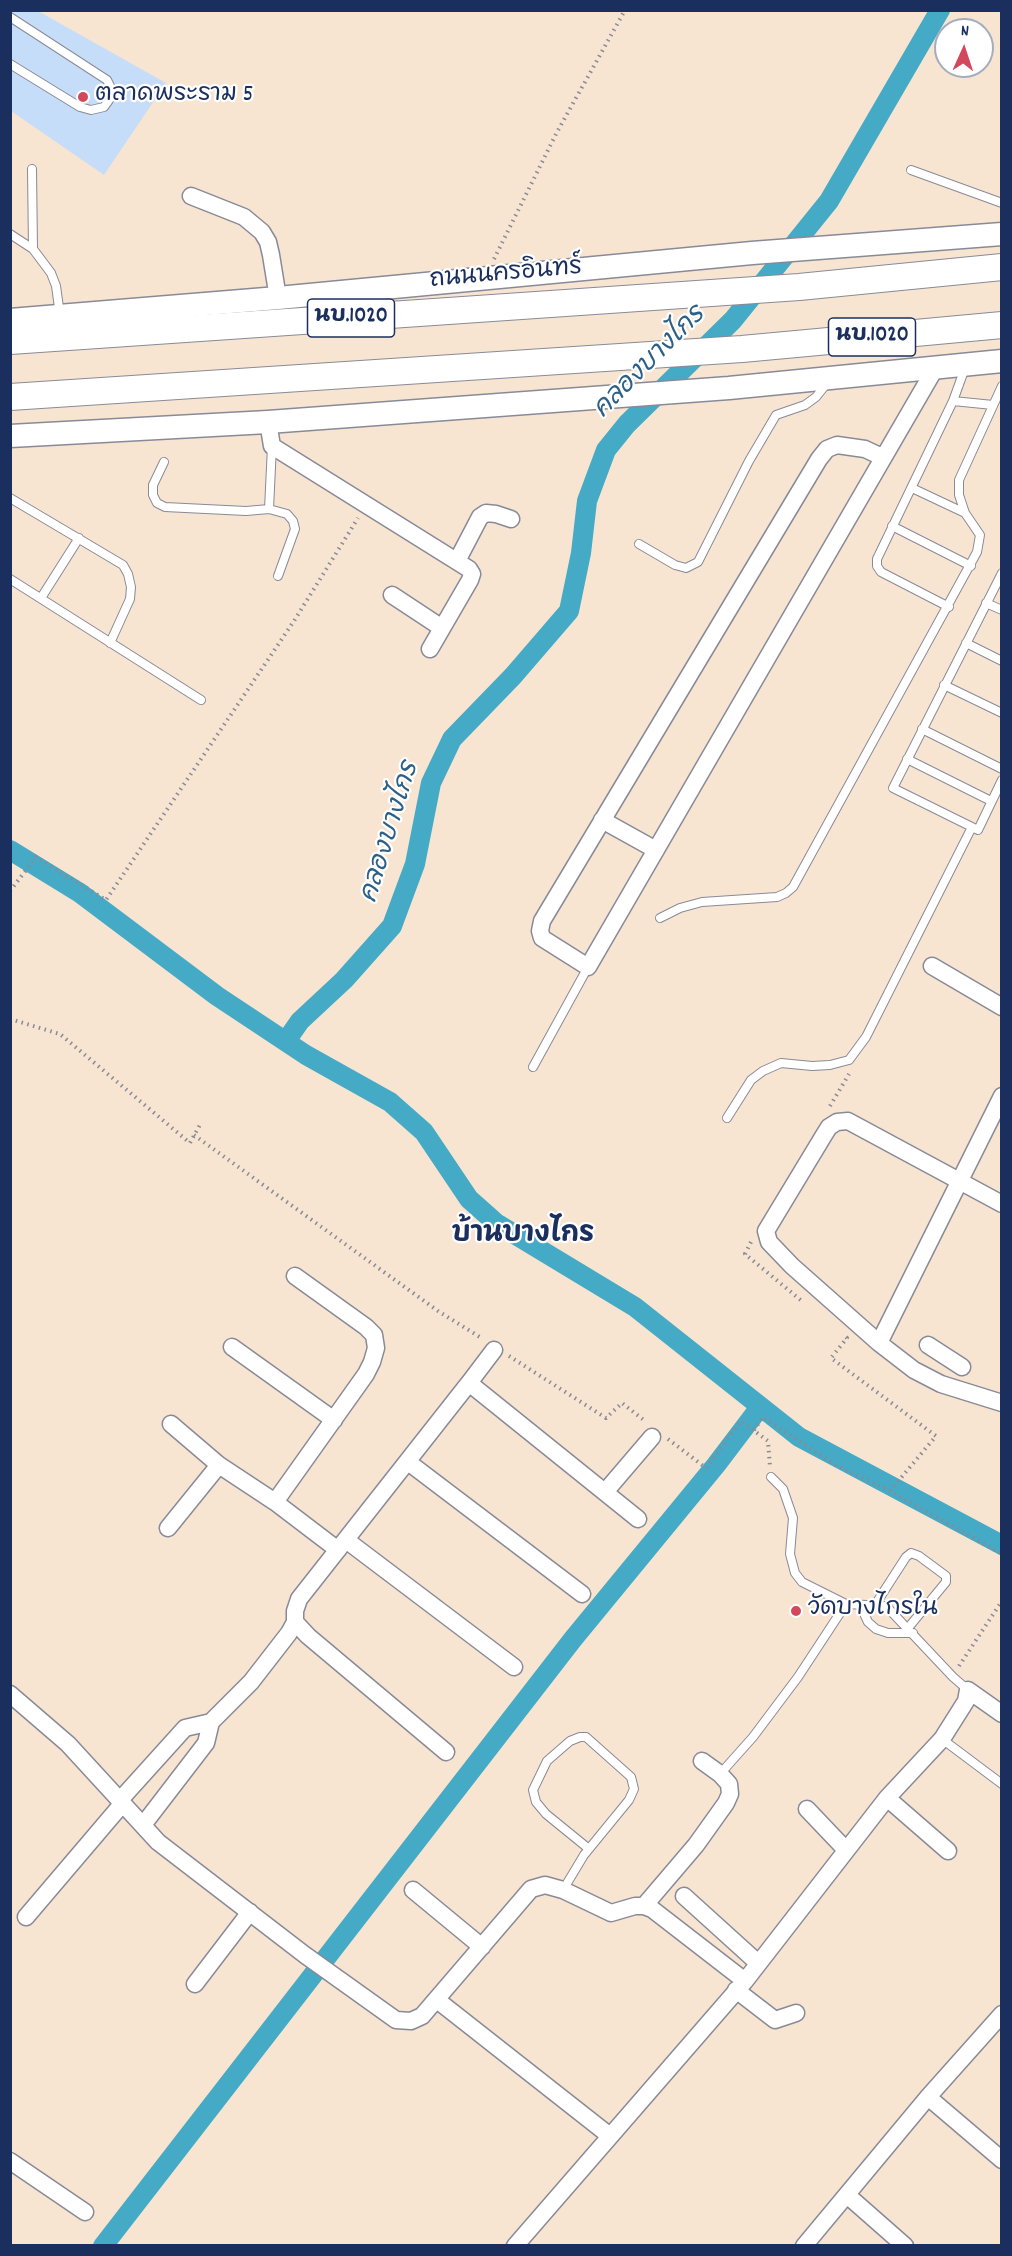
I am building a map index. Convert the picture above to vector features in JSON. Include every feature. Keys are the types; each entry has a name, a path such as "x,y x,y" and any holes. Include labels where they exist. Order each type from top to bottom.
{"main road":[{"name":"ถนนนครอินทร์","path":"10,320 278,298 752,253 1002,234"},
{"name":"ถนนนครอินทร์","path":"10,341 799,287 1002,267"},
{"name":"นบ.1020","path":"10,397 742,350 1002,325"},
{"name":"นบ.1020","path":"10,436 268,422 729,388 1002,361"}],"street":[{"path":"191,196 244,218 262,232 268,242 278,298"},
{"path":"882,457 865,449 837,445 827,449 819,459 542,921 540,931 542,938 588,967 936,367"},
{"path":"268,422 272,446 469,569 472,574 430,649"},
{"path":"457,561 480,517 486,513 511,519"},
{"path":"393,596 442,628"},
{"path":"602,820 656,850"},
{"path":"932,966 1002,1007"},
{"path":"879,1343 1002,1096"},
{"path":"1002,1204 848,1121 837,1122 829,1127 766,1231 769,1242 792,1266 879,1343 914,1370 929,1379 1002,1403"},
{"path":"275,1502 334,1420 372,1362 376,1348 374,1335 295,1276"},
{"path":"928,1345 964,1359 956,1389"},
{"path":"232,1347 334,1420"},
{"path":"143,1825 206,1743 211,1722 251,1682 289,1634 295,1622 295,1611 299,1599 496,1349"},
{"path":"469,1383 638,1519"},
{"path":"171,1424 219,1465 342,1545 514,1667"},
{"path":"605,1492 653,1431"},
{"path":"408,1462 582,1594"},
{"path":"168,1528 219,1465"},
{"path":"295,1622 308,1636 446,1752"},
{"path":"515,2246 740,1985 887,1798 942,1739 966,1701 968,1690 1002,1714"},
{"path":"10,1694 69,1744 158,1842 305,1955 396,2020 411,2021 422,2016 531,1888 545,1885 563,1890 611,1913 644,1906 652,1909 740,1985 775,2020 796,2013"},
{"path":"26,1917 184,1728 211,1722"},
{"path":"644,1906 696,1845 730,1794 729,1785 720,1774 702,1761"},
{"path":"887,1798 948,1851"},
{"path":"807,1809 846,1850"},
{"path":"413,1890 482,1947"},
{"path":"684,1896 758,1963"},
{"path":"195,1984 250,1912"},
{"path":"437,2000 610,2136"},
{"path":"804,2246 928,2097 1002,2014"},
{"path":"928,2097 1002,2160"},
{"path":"10,2162 85,2212"},
{"path":"847,2195 905,2246"}],"lane":[{"path":"10,17 108,80 112,90 109,100 104,107 91,110 80,107 10,64"},
{"path":"32,169 33,249"},
{"path":"911,170 1002,203"},
{"path":"10,234 33,249 51,273 56,285 60,316"},
{"path":"949,607 888,576 877,566 877,559 953,401 966,365"},
{"path":"639,544 675,565 686,568 698,561 749,461 776,415 805,405 816,397 832,377"},
{"path":"660,918 702,902 777,897 793,887 949,607 977,552 980,535 965,513 959,495 959,480 1002,386"},
{"path":"953,401 993,405"},
{"path":"269,509 272,446"},
{"path":"164,462 153,485 153,495 157,503 165,507 246,511 269,509 286,514 293,521 295,529 278,576"},
{"path":"912,488 965,513"},
{"path":"10,498 123,565 131,587 130,599 110,643"},
{"path":"892,526 971,566"},
{"path":"41,598 79,538"},
{"path":"1002,573 893,788 978,830 1002,780"},
{"path":"10,579 201,700"},
{"path":"986,603 1002,610"},
{"path":"966,644 1002,661"},
{"path":"944,685 1002,713"},
{"path":"922,729 1002,769"},
{"path":"907,759 991,801"},
{"path":"727,1118 751,1080 763,1071 781,1063 812,1066 830,1065 849,1060 866,1037 972,827"},
{"path":"533,1067 588,967"},
{"path":"771,1477 783,1489 793,1518 790,1554 795,1573 802,1582 846,1604 886,1606 952,1677 968,1690"},
{"path":"860,1605 868,1622 876,1629 888,1633 910,1630 946,1582 946,1576 919,1556 911,1553 906,1557 875,1605"},
{"path":"720,1774 753,1737 798,1677 846,1604"},
{"path":"563,1890 589,1849 629,1800 634,1789 631,1777 586,1737 580,1737 570,1741 547,1761 533,1790 536,1802 546,1814 589,1849"},
{"path":"942,1739 1002,1784"}],"path":[{"path":"483,278 556,134 625,10"},
{"path":"10,891 36,857 106,900 294,621 367,504"},
{"path":"10,1019 60,1034 190,1143 201,1123"},
{"path":"828,1111 851,1070"},
{"path":"194,1135 438,1311 606,1418 622,1403 653,1431 706,1468 741,1421 768,1440 771,1477"},
{"path":"757,1233 745,1254 805,1303"},
{"path":"839,1331 848,1338 831,1358 936,1436 890,1491"},
{"path":"753,1429 763,1417 834,1464 890,1491 1002,1554"},
{"path":"952,1677 1002,1601"}],"shaded area":[{"name":"ตลาดพระราม 5","path":"10,11 38,11 166,83 104,175 11,111"}],"waterway":[{"name":"คลองบางไกร","path":"286,1041 300,1021 344,980 392,926 415,864 431,783 452,739 513,676 569,611 581,553 587,501 606,450 627,424 733,320 829,201 940,10"},
{"path":"10,850 80,893 217,996 306,1055 390,1102 424,1132 469,1199 496,1223 635,1307 799,1437 1002,1545"},
{"path":"103,2246 573,1639 716,1465 760,1407"}],"place":[{"name":"ตลาดพระราม 5","path":"83,97"},
{"name":"วัดบางไกรใน","path":"796,1611"}],"district":[{"name":"บ้านบางไกร","path":"523,1237"}]}
